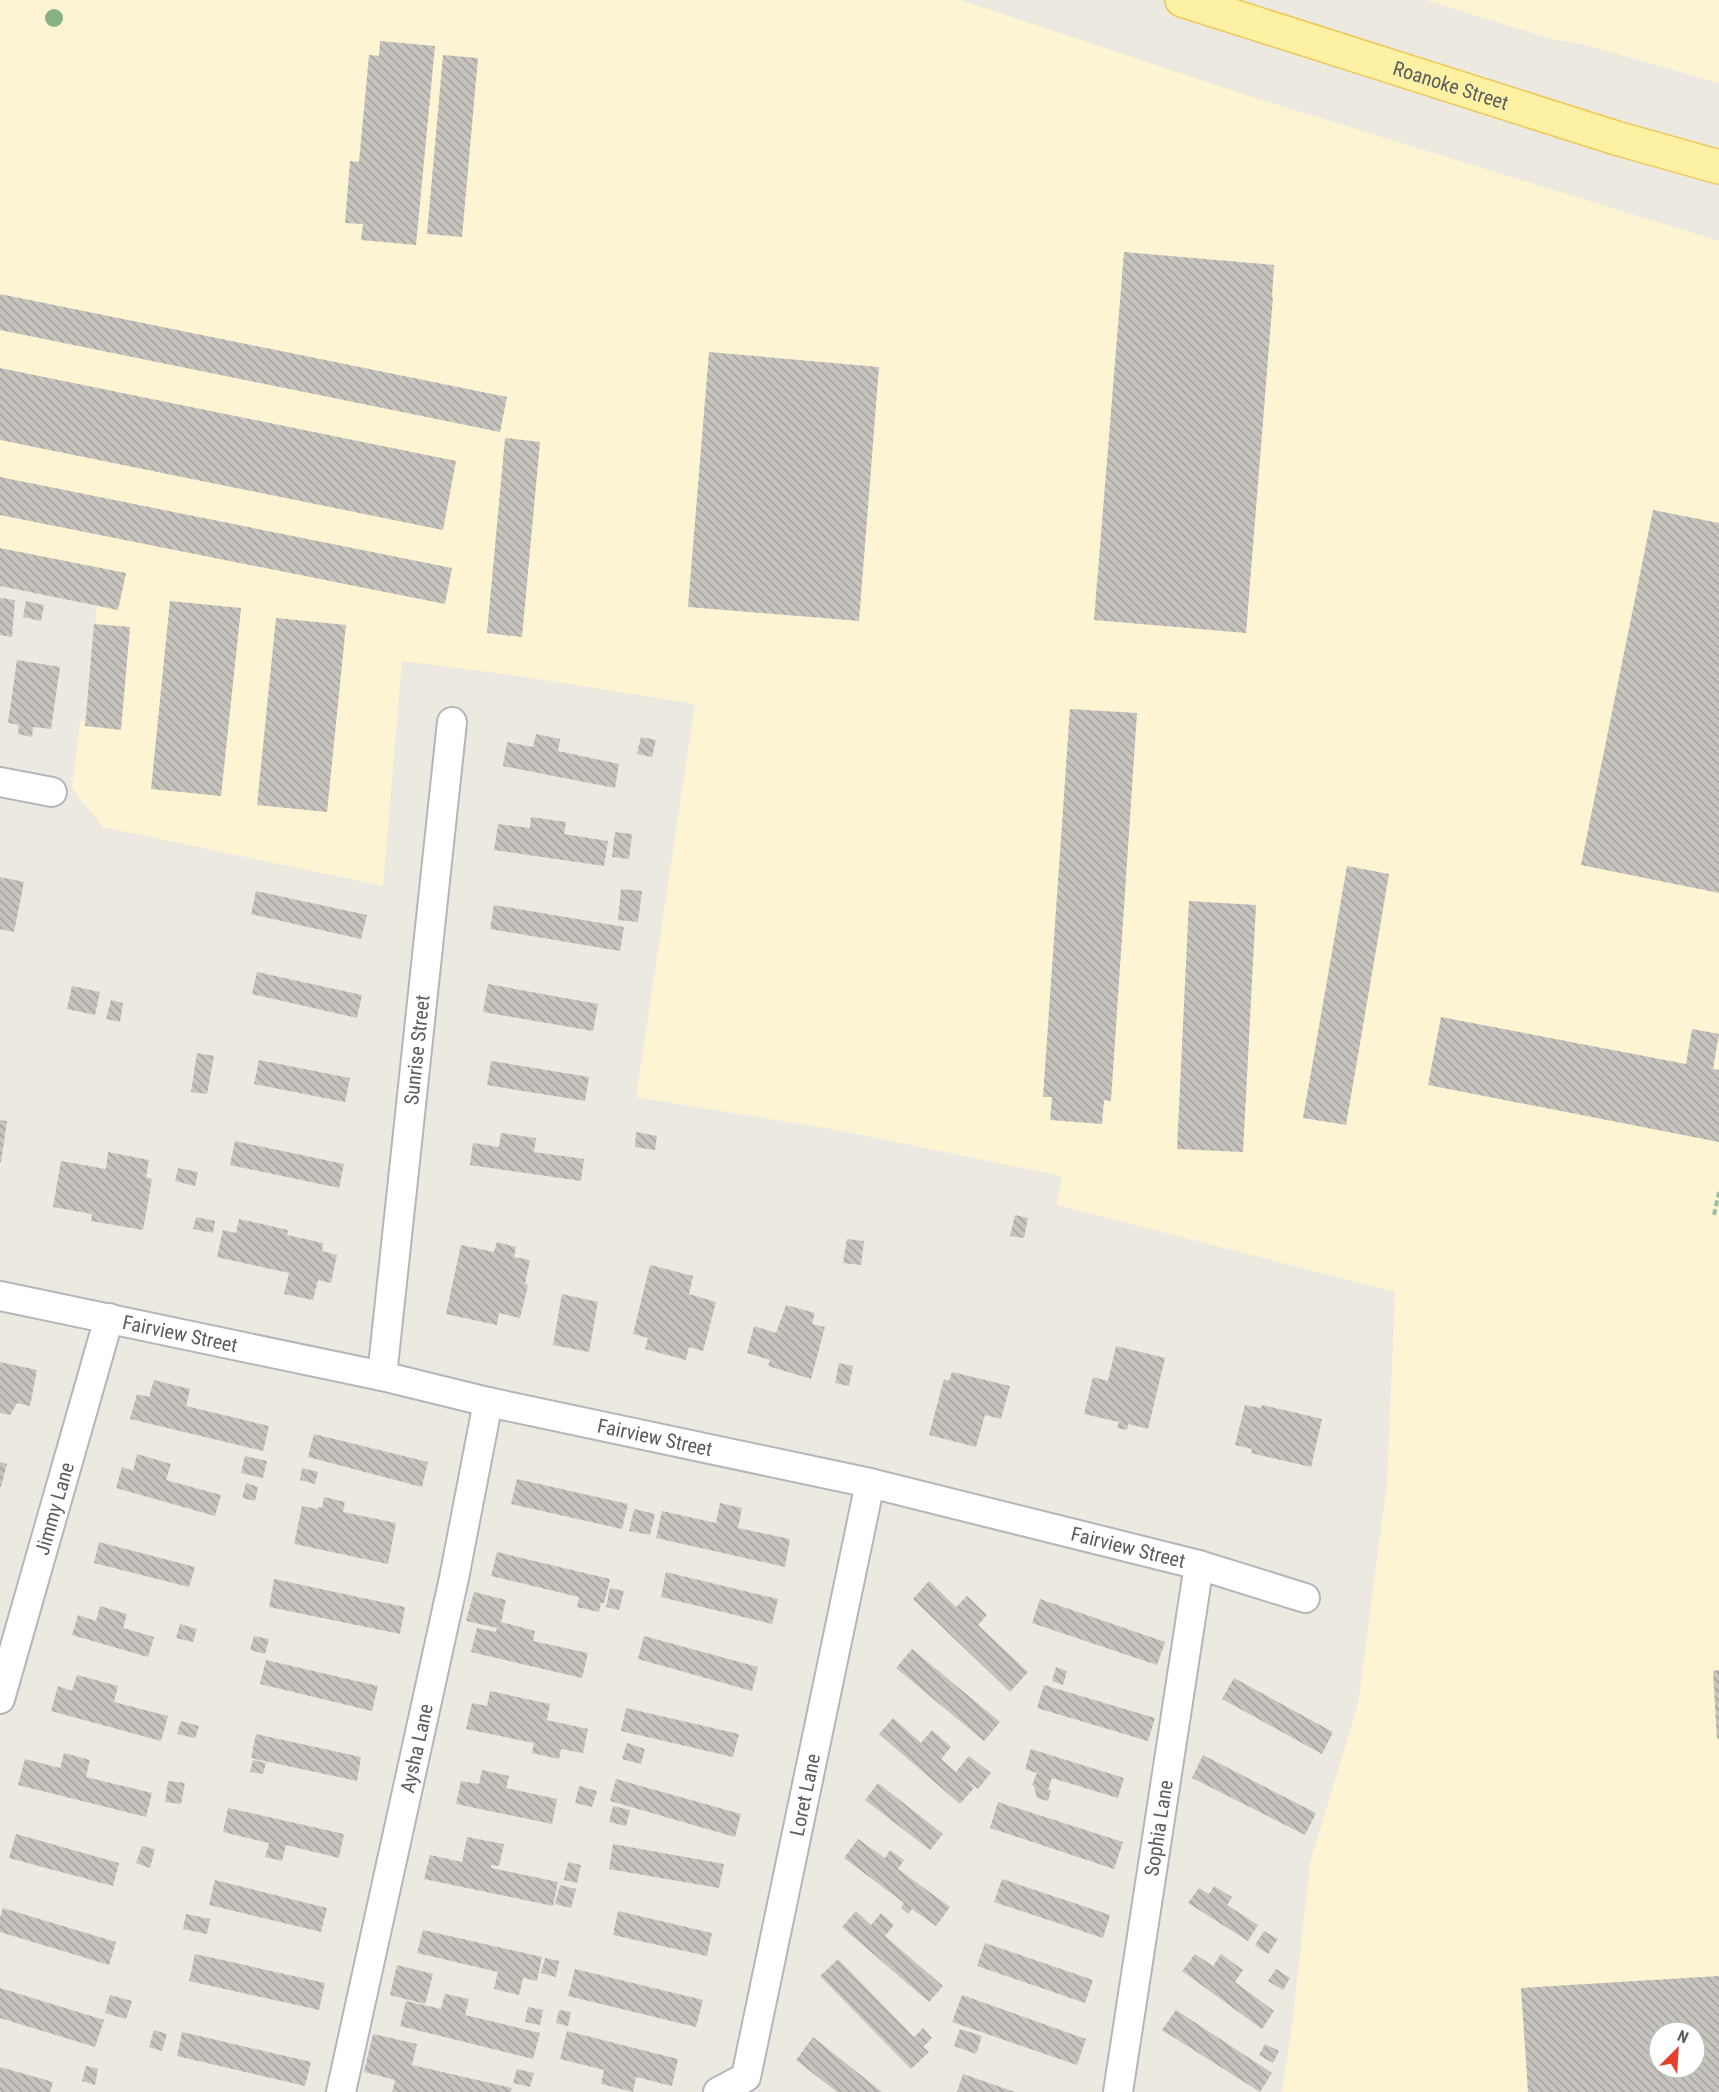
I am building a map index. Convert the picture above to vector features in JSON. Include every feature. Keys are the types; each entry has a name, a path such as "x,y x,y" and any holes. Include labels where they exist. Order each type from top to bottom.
{"main road":[{"name":"Roanoke Street","path":"1182,0 1616,138 1719,167"}],"street":[{"name":"Sunrise Street","path":"382,1376 452,722"},
{"path":"0,782 52,792"},
{"name":"Fairview Street","path":"0,1296 382,1376 870,1483 1199,1565 1305,1598"},
{"name":"Jimmy Lane","path":"0,1699 109,1318"},
{"name":"Aysha Lane","path":"341,2092 454,1578 488,1401"},
{"name":"Loret Lane","path":"718,2092 746,2077 870,1483"},
{"name":"Sophia Lane","path":"1118,2092 1199,1565"}],"path":[{"path":"1714,1215 1719,1192"}],"shaded area":[{"path":"0,0 960,0 1246,95 1719,241 1719,2092 1282,2092 1293,2018 1310,1863 1358,1704 1387,1483 1395,1292 1057,1205 1062,1176 837,1130 636,1097 695,704 519,676 402,661 383,886 103,827 72,788 80,721 85,721 97,606 0,586"},
{"path":"1426,0 1719,0 1719,83 1582,44 1551,39"}],"building":[{"path":"380,41 435,46 416,245 361,240 363,224 345,223 350,161 359,162 369,55 379,56"},
{"path":"443,55 478,58 462,237 427,234"},
{"path":"1124,252 1274,265 1246,633 1094,620"},
{"path":"0,294 507,397 500,432 0,330"},
{"path":"709,352 879,367 859,621 688,607"},
{"path":"0,368 456,461 443,530 0,440"},
{"path":"505,438 540,442 522,637 487,633"},
{"path":"0,477 452,568 445,604 0,515"},
{"path":"1653,510 1719,523 1719,893 1581,865"},
{"path":"0,548 126,573 118,610 0,586"},
{"path":"0,598 15,600 12,637 0,635"},
{"path":"26,601 44,605 41,621 23,617"},
{"path":"170,601 241,608 221,796 151,789"},
{"path":"276,618 346,625 327,812 257,805"},
{"path":"94,624 130,627 121,730 85,726"},
{"path":"17,660 60,667 51,729 33,727 32,737 18,734 19,725 8,723"},
{"path":"1070,709 1137,713 1111,1101 1104,1100 1102,1124 1050,1120 1052,1097 1043,1097"},
{"path":"536,734 560,739 558,751 619,764 615,788 503,766 507,742 533,747"},
{"path":"641,737 656,740 652,757 637,754"},
{"path":"531,817 566,822 564,834 608,841 604,866 494,850 498,824 530,828"},
{"path":"615,832 632,834 629,859 612,857"},
{"path":"1347,866 1389,874 1346,1125 1303,1118"},
{"path":"0,877 24,882 14,932 0,929"},
{"path":"621,889 642,891 638,922 618,920"},
{"path":"256,891 367,915 361,939 251,914"},
{"path":"1189,901 1256,905 1243,1152 1177,1149"},
{"path":"494,905 624,927 620,951 490,929"},
{"path":"257,972 362,995 357,1018 252,994"},
{"path":"488,984 598,1004 593,1031 483,1012"},
{"path":"72,986 100,992 95,1015 67,1009"},
{"path":"111,1000 123,1003 120,1022 106,1019"},
{"path":"1441,1017 1686,1064 1692,1029 1719,1034 1713,1069 1719,1070 1719,1142 1428,1085"},
{"path":"197,1053 214,1056 207,1094 191,1092"},
{"path":"259,1060 350,1078 345,1102 254,1084"},
{"path":"491,1061 589,1077 585,1101 487,1085"},
{"path":"0,1120 7,1121 1,1162 0,1162"},
{"path":"636,1132 657,1136 655,1150 635,1147"},
{"path":"501,1133 536,1138 534,1152 584,1159 581,1181 470,1165 473,1143 499,1147"},
{"path":"235,1141 344,1164 339,1188 230,1165"},
{"path":"108,1152 149,1160 146,1177 152,1179 143,1230 91,1221 92,1214 53,1207 61,1161 106,1169"},
{"path":"178,1168 198,1172 195,1186 175,1181"},
{"path":"1015,1215 1028,1218 1024,1238 1010,1236"},
{"path":"196,1217 215,1221 213,1233 193,1229"},
{"path":"239,1219 288,1230 287,1235 323,1243 322,1251 337,1255 331,1283 318,1280 313,1300 284,1294 289,1273 217,1257 223,1230 236,1233"},
{"path":"847,1239 864,1241 861,1265 843,1263"},
{"path":"497,1242 516,1247 514,1257 530,1260 525,1284 528,1285 520,1318 499,1313 497,1325 446,1314 461,1245 494,1252"},
{"path":"650,1265 693,1276 689,1294 716,1302 703,1351 689,1347 686,1360 645,1349 648,1338 633,1334"},
{"path":"562,1294 598,1302 589,1352 553,1345"},
{"path":"786,1305 815,1313 812,1324 825,1327 811,1379 768,1366 770,1360 747,1353 754,1326 776,1333"},
{"path":"1116,1346 1165,1358 1148,1429 1128,1424 1127,1430 1117,1428 1119,1422 1084,1414 1093,1377 1108,1381"},
{"path":"0,1362 37,1370 30,1406 17,1403 10,1415 0,1413"},
{"path":"839,1363 853,1366 849,1386 835,1383"},
{"path":"952,1372 1010,1386 1001,1419 985,1415 976,1447 929,1435 944,1379 949,1381"},
{"path":"154,1380 190,1389 186,1406 269,1426 263,1451 130,1419 137,1394 149,1397"},
{"path":"1245,1405 1261,1408 1262,1405 1322,1419 1311,1467 1251,1453 1252,1449 1235,1445"},
{"path":"314,1434 428,1462 422,1487 308,1457"},
{"path":"137,1454 171,1464 166,1480 221,1495 215,1516 116,1488 122,1467 133,1471"},
{"path":"245,1456 267,1461 263,1478 241,1473"},
{"path":"0,1462 7,1464 1,1487 0,1487"},
{"path":"302,1468 318,1472 315,1484 300,1480"},
{"path":"517,1479 628,1504 622,1529 511,1504"},
{"path":"246,1483 258,1487 255,1501 242,1498"},
{"path":"324,1497 345,1502 343,1512 396,1523 388,1564 294,1544 302,1506 322,1508"},
{"path":"720,1503 742,1508 738,1528 790,1539 785,1567 656,1538 662,1511 716,1523"},
{"path":"634,1509 655,1514 650,1535 629,1531"},
{"path":"99,1542 195,1567 189,1587 94,1563"},
{"path":"497,1552 610,1579 604,1603 601,1603 599,1612 577,1607 579,1597 491,1576"},
{"path":"666,1572 778,1599 772,1624 661,1597"},
{"path":"274,1579 405,1607 400,1634 269,1607"},
{"path":"929,1581 956,1607 967,1596 987,1615 978,1625 1028,1672 1010,1692 913,1599"},
{"path":"610,1588 624,1591 619,1610 606,1607"},
{"path":"474,1592 506,1600 501,1622 535,1631 533,1641 588,1653 582,1678 471,1652 477,1628 496,1632 497,1628 466,1621"},
{"path":"1040,1599 1165,1642 1157,1665 1032,1623"},
{"path":"100,1606 127,1614 123,1628 154,1637 148,1657 72,1635 78,1615 96,1621"},
{"path":"180,1624 197,1629 193,1642 176,1638"},
{"path":"254,1636 269,1639 265,1654 250,1650"},
{"path":"644,1636 758,1667 752,1691 638,1659"},
{"path":"912,1649 1000,1722 984,1741 896,1668"},
{"path":"266,1660 378,1686 372,1711 260,1684"},
{"path":"1056,1667 1067,1671 1063,1685 1052,1681"},
{"path":"1719,1670 1719,1739 1717,1739 1713,1671"},
{"path":"77,1675 118,1686 114,1702 168,1716 161,1741 51,1711 58,1686 72,1691"},
{"path":"1234,1678 1333,1732 1322,1754 1222,1699"},
{"path":"1044,1685 1155,1718 1148,1741 1037,1708"},
{"path":"490,1691 550,1704 547,1720 588,1729 583,1753 561,1749 559,1759 532,1753 534,1743 466,1729 472,1703 487,1706"},
{"path":"626,1708 739,1734 733,1757 621,1731"},
{"path":"893,1718 921,1743 932,1730 951,1747 941,1759 956,1772 969,1756 991,1773 978,1789 965,1779 974,1788 960,1804 879,1734"},
{"path":"181,1721 199,1726 195,1738 177,1734"},
{"path":"256,1734 361,1757 357,1781 251,1758"},
{"path":"627,1743 645,1749 641,1764 622,1759"},
{"path":"1031,1749 1124,1778 1118,1798 1052,1778 1048,1790 1051,1790 1048,1801 1037,1798 1032,1785 1037,1773 1025,1769"},
{"path":"64,1753 90,1760 86,1777 152,1793 146,1817 18,1785 25,1759 60,1768"},
{"path":"1203,1755 1316,1813 1305,1835 1192,1778"},
{"path":"253,1760 266,1763 263,1774 250,1772"},
{"path":"482,1770 509,1776 506,1788 557,1799 552,1824 456,1804 461,1781 479,1784"},
{"path":"616,1779 741,1814 735,1837 610,1801"},
{"path":"168,1781 185,1783 181,1804 165,1802"},
{"path":"878,1783 943,1834 930,1850 865,1800"},
{"path":"579,1786 597,1791 592,1807 575,1803"},
{"path":"998,1802 1123,1842 1114,1869 990,1828"},
{"path":"613,1806 630,1810 626,1826 609,1822"},
{"path":"228,1808 344,1834 339,1858 286,1845 282,1861 265,1857 269,1843 223,1832"},
{"path":"16,1834 119,1863 113,1886 9,1858"},
{"path":"467,1837 504,1844 499,1866 491,1865 491,1868 558,1882 553,1906 424,1879 430,1855 462,1862"},
{"path":"858,1839 885,1858 890,1850 904,1860 898,1869 950,1907 936,1926 912,1909 908,1914 901,1908 904,1903 844,1858"},
{"path":"613,1844 724,1864 719,1888 609,1869"},
{"path":"142,1846 155,1849 150,1868 136,1863"},
{"path":"568,1862 581,1865 577,1883 564,1880"},
{"path":"1002,1879 1110,1915 1103,1938 994,1902"},
{"path":"215,1880 327,1908 321,1932 209,1905"},
{"path":"560,1885 576,1889 571,1908 555,1904"},
{"path":"1214,1886 1232,1897 1227,1905 1258,1925 1248,1941 1188,1903 1199,1888 1209,1894"},
{"path":"3,1908 116,1942 109,1965 0,1932"},
{"path":"618,1911 712,1933 707,1956 613,1935"},
{"path":"856,1911 871,1925 881,1913 894,1925 885,1936 943,1986 929,2002 842,1927"},
{"path":"186,1914 210,1919 207,1934 183,1929"},
{"path":"423,1930 542,1957 537,1981 523,1978 519,1995 494,1989 498,1972 417,1953"},
{"path":"1264,1931 1278,1939 1268,1954 1255,1945"},
{"path":"985,1943 1093,1980 1085,2003 977,1966"},
{"path":"195,1954 325,1983 319,2010 189,1981"},
{"path":"1195,1954 1213,1966 1221,1954 1243,1970 1235,1982 1274,2011 1262,2029 1182,1971"},
{"path":"545,1958 559,1961 556,1977 541,1973"},
{"path":"838,1959 914,2037 923,2028 932,2038 923,2047 929,2052 911,2069 820,1976"},
{"path":"397,1965 433,1974 425,2004 390,1995"},
{"path":"575,1969 703,2000 696,2027 568,1996"},
{"path":"1276,1969 1290,1978 1283,1990 1268,1981"},
{"path":"1719,1976 1719,2092 1528,2092 1521,1988"},
{"path":"0,1988 104,2020 95,2047 0,2018"},
{"path":"445,1994 469,1999 465,2015 540,2033 533,2059 400,2026 406,2001 441,2009"},
{"path":"110,1995 132,2001 126,2019 105,2013"},
{"path":"962,1995 1086,2039 1077,2065 952,2022"},
{"path":"528,2007 543,2010 540,2025 525,2022"},
{"path":"559,2010 571,2012 568,2026 556,2023"},
{"path":"1176,2010 1272,2073 1260,2092 1162,2030"},
{"path":"960,2029 982,2036 976,2054 954,2046"},
{"path":"154,2030 167,2034 162,2051 149,2047"},
{"path":"567,2031 678,2059 672,2086 636,2077 633,2092 601,2084 604,2070 560,2059"},
{"path":"182,2032 311,2062 305,2086 177,2056"},
{"path":"373,2034 417,2044 412,2065 512,2088 511,2092 392,2092 395,2080 364,2072"},
{"path":"813,2037 882,2092 837,2092 796,2060"},
{"path":"1265,2044 1279,2051 1273,2063 1259,2055"},
{"path":"86,2066 98,2069 95,2085 82,2081"},
{"path":"0,2067 53,2082 50,2092 0,2092"},
{"path":"517,2069 534,2073 530,2087 513,2083"},
{"path":"963,2074 1015,2092 957,2092"}]}
